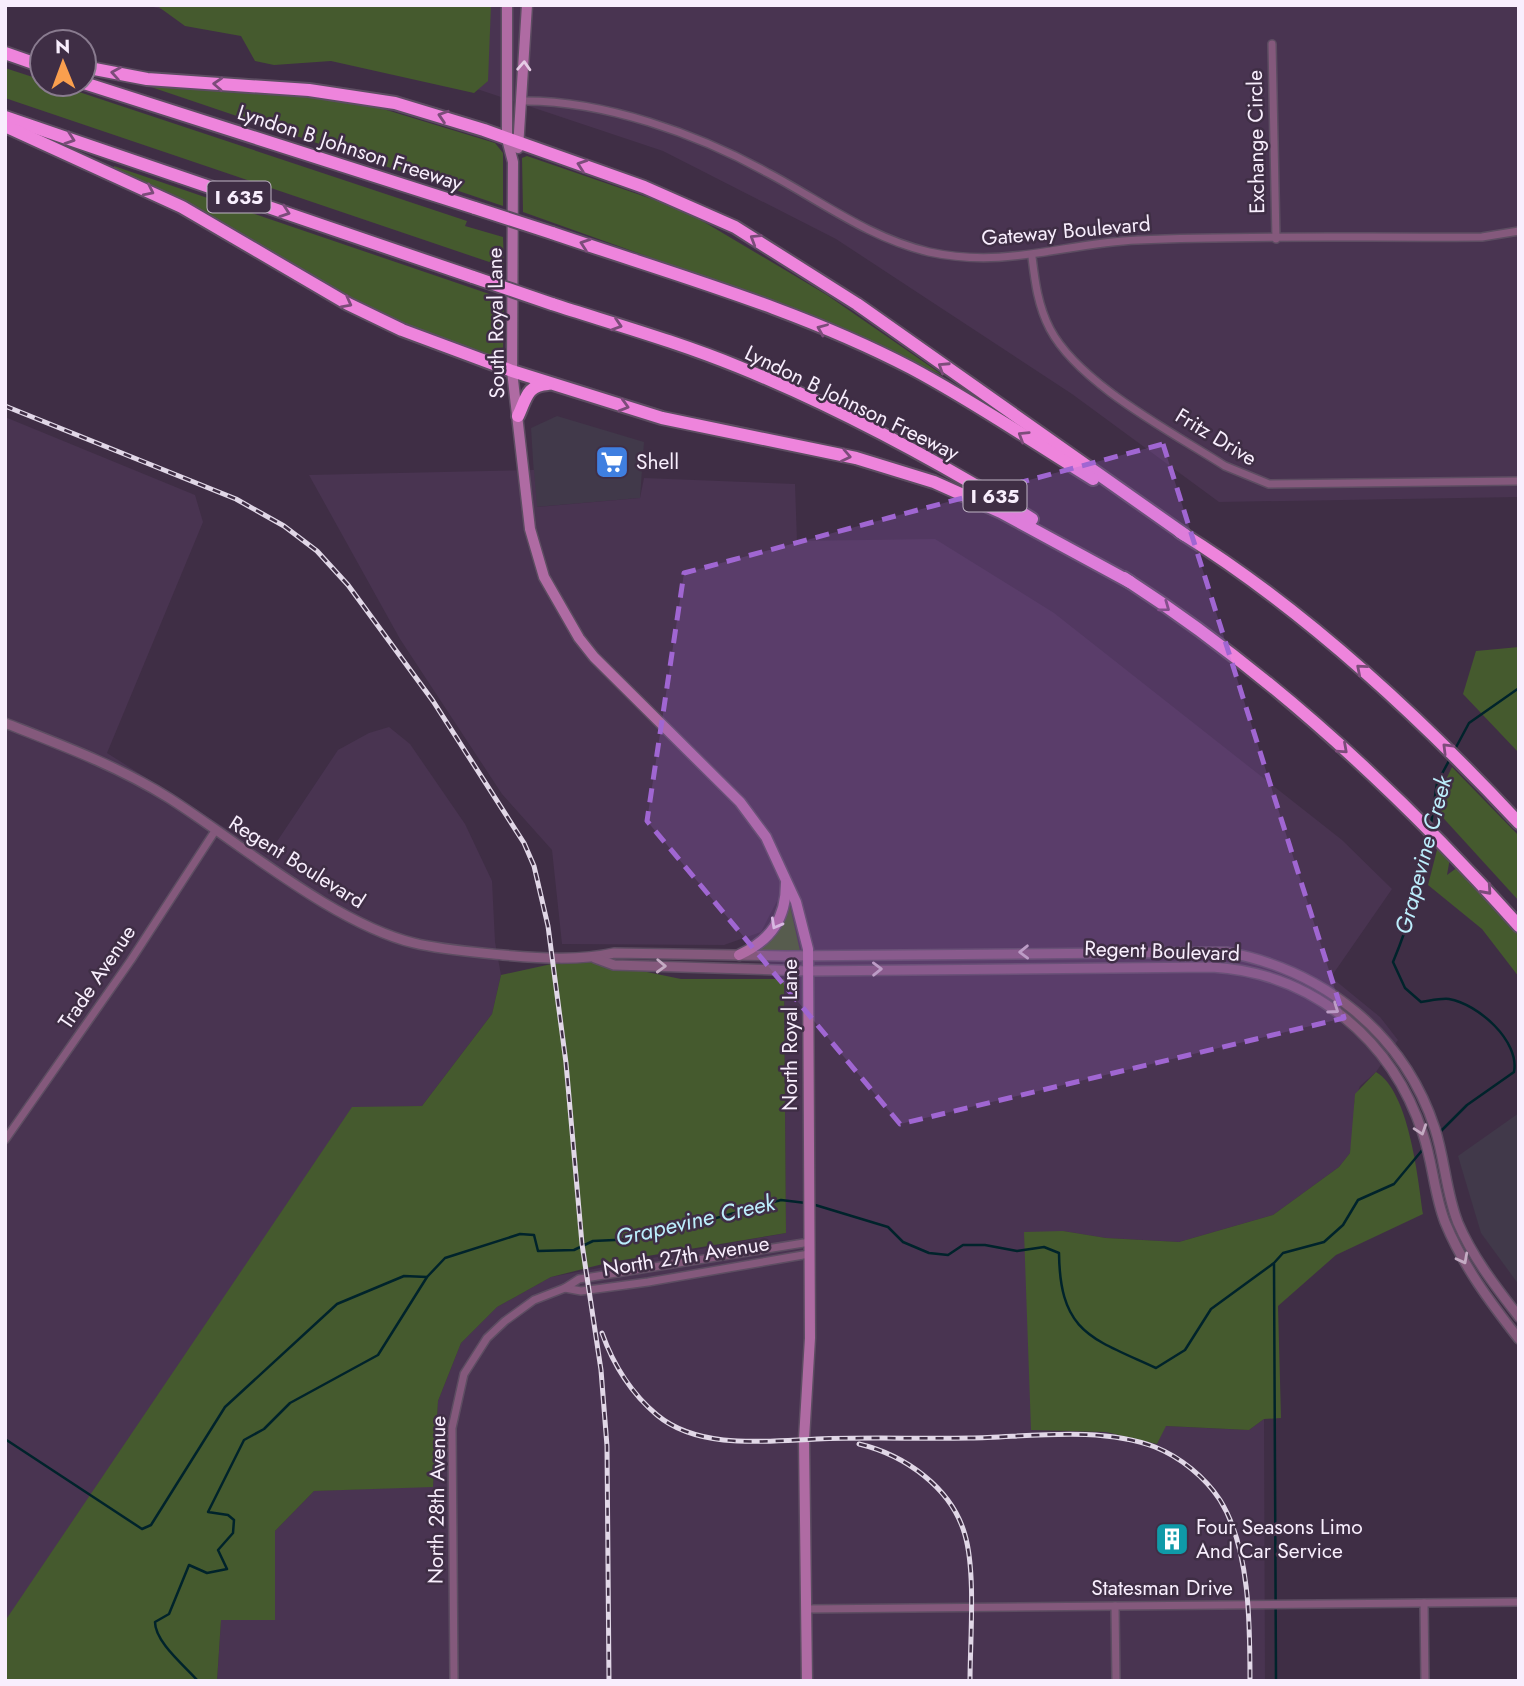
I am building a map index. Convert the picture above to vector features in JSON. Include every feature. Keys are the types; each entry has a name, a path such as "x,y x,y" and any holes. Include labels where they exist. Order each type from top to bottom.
{"highway":[{"path":"8,54 28,58"},
{"path":"8,54 28,61"},
{"path":"98,70 147,79 350,96 433,113 644,187 735,227 867,311 1185,536"},
{"name":"Lyndon B Johnson Freeway","path":"98,87 552,233 779,311 911,368 1185,536 1276,601 1413,713 1519,823"},
{"name":"Lyndon B Johnson Freeway","path":"5,117 674,343 802,395 995,496 1130,582 1304,714 1455,855 1519,926"},
{"path":"5,126 182,207 378,319 512,371 662,418 856,458 934,482 1001,512 1130,582"},
{"path":"518,416 527,393 534,387 555,384"}],"main road":[{"name":"South Royal Lane","path":"507,5 506,37 513,141 512,371 524,484"},
{"name":"South Royal Lane","path":"513,141 522,101 527,5"},
{"path":"506,37 525,37"},
{"name":"North Royal Lane","path":"524,484 530,530 544,577 579,638 619,684 745,808 766,837 786,875 799,912 809,955 810,1338 804,1439 807,1681"},
{"path":"738,955 762,942 777,926 785,902 786,875"}],"street":[{"name":"Exchange Circle","path":"1272,44 1276,239"},
{"name":"Gateway Boulevard","path":"522,101 557,102 607,111 708,146 770,173 846,219 891,240 929,252 965,257 1032,257 1137,240 1482,237 1519,231"},
{"name":"Fritz Drive","path":"1032,257 1041,308 1065,353 1079,369 1225,466 1248,478 1269,484 1519,481"},
{"name":"Regent Boulevard","path":"5,723 122,771 363,923 412,943 523,957 594,958 614,953 809,955 1226,952 1278,964 1330,991 1359,1012 1394,1050 1416,1084 1436,1130 1458,1221 1474,1256 1519,1317"},
{"name":"Trade Avenue","path":"5,1140 130,961 215,831"},
{"name":"Regent Boulevard","path":"594,958 614,965 809,971 1155,965 1238,968 1274,978 1322,1000 1362,1031 1385,1057 1406,1089 1424,1136 1440,1208 1462,1259 1482,1292 1519,1339"},
{"path":"1385,1057 1394,1050"},
{"name":"North 27th Avenue","path":"565,1288 579,1279 810,1242"},
{"name":"North 27th Avenue","path":"565,1288 580,1291 648,1282 810,1254"},
{"path":"645,1268 648,1282"},
{"name":"North 28th Avenue","path":"454,1681 452,1428 464,1374 487,1338 505,1321 534,1300 565,1288"},
{"name":"Statesman Drive","path":"806,1609 1519,1602"},
{"path":"1424,1603 1425,1681"},
{"path":"1115,1606 1116,1681"}],"highlighted area":[{"path":"1163,444 1344,1018 900,1124 647,821 684,573"}],"shaded area":[{"path":"145,5 1519,5 1519,497 1219,502 1072,394 836,239 663,151 480,90"},
{"path":"557,416 644,442 640,498 536,507 531,428"},
{"path":"5,417 195,495 203,522 107,753 268,855 338,750 369,733 389,727 410,744 465,824 492,881 495,942 501,975 492,1014 422,1106 352,1108 5,1622"},
{"path":"534,470 537,507 640,498 644,478 795,484 797,541 935,539 1054,613 1342,840 1392,889 1331,977 1380,1017 1398,1040 1376,1072 1360,1086 1354,1102 1354,1133 1350,1153 1339,1167 1273,1215 1179,1242 1106,1238 1063,1231 1031,1430 1106,1432 1157,1444 1165,1426 1249,1430 1264,1419 1265,1681 217,1681 221,1620 274,1620 275,1531 314,1491 433,1486 438,1401 461,1343 497,1307 551,1277 786,1233 784,979 777,901 761,932 724,945 562,944 552,850 502,794 400,639 309,475"},
{"path":"1519,1113 1519,1285 1481,1233 1458,1156"}],"green space":[{"path":"156,5 491,5 488,81 474,93 331,61 274,65 255,61 241,36 185,26"},
{"path":"5,68 28,75 28,98 97,98 467,221 465,226 503,237 504,267 5,98"},
{"path":"151,87 319,97 380,108 495,143 503,153 503,206"},
{"path":"527,156 684,210 827,295 944,376 800,311 523,212 522,158"},
{"path":"114,166 504,299 503,350 492,356 412,329 364,309 113,170"},
{"path":"1519,647 1519,753 1463,694 1476,651"},
{"path":"1452,767 1519,836 1519,901 1436,810"},
{"path":"1438,846 1450,858 1447,875 1458,867 1519,936 1519,977 1482,929 1428,885"},
{"path":"789,901 800,951 759,950 782,924"},
{"path":"579,958 681,979 784,979 786,1233 611,1262 551,1277 497,1307 461,1343 438,1401 433,1487 314,1491 275,1531 275,1620 221,1620 217,1681 5,1681 5,1621 352,1107 422,1106 492,1014 501,975"},
{"path":"1376,1072 1397,1097 1404,1116 1415,1158 1423,1214 1336,1255 1278,1306 1281,1418 1264,1419 1249,1430 1166,1426 1157,1444 1106,1432 1031,1430 1024,1232 1063,1231 1106,1238 1179,1242 1273,1215 1339,1167 1350,1153 1355,1094"}],"waterway":[{"name":"Grapevine Creek","path":"1454,751 1469,723 1519,688"},
{"name":"Grapevine Creek","path":"1431,824 1437,783 1451,757"},
{"name":"Grapevine Creek","path":"1429,837 1415,901 1393,962 1405,988 1421,1002 1449,999 1460,1002 1484,1016 1504,1037 1514,1060 1514,1072 1467,1105 1438,1134"},
{"name":"Grapevine Creek","path":"812,1204 888,1227 903,1242 929,1253 948,1255 963,1245 985,1245 1017,1251 1044,1247 1059,1253 1065,1300 1073,1317 1083,1329 1097,1340 1156,1368 1185,1350 1211,1309 1274,1263 1283,1253 1324,1242 1343,1225 1358,1200 1394,1184 1424,1148"},
{"name":"Grapevine Creek","path":"198,1681 165,1646 156,1630 155,1622 169,1614 189,1565 207,1573 227,1569 218,1550 233,1533 234,1520 228,1515 208,1512 244,1440 264,1429 290,1403 378,1355 427,1277 445,1258 520,1234 534,1235 538,1251 574,1250 593,1241 636,1239 660,1226 691,1225 781,1200 806,1203"},
{"path":"1274,1264 1276,1681"},
{"path":"5,1439 142,1529 151,1525 225,1407 337,1304 404,1276 427,1277"}],"railway":[{"path":"5,406 236,499 284,526 317,551 348,585 433,701 524,843 534,866 548,926 566,1063 582,1244 601,1370 607,1446 609,1681"},
{"path":"602,1333 624,1378 648,1407 674,1426 713,1439 755,1442 836,1438 1087,1435 1133,1441 1174,1456 1207,1483 1230,1519 1243,1564 1246,1588 1250,1681"},
{"path":"859,1444 893,1456 924,1476 938,1488 959,1518 965,1535 970,1568 970,1681"}],"place":[{"name":"Shell","path":"612,462"},
{"name":"Four Seasons Limo And Car Service","path":"1172,1539"}]}
